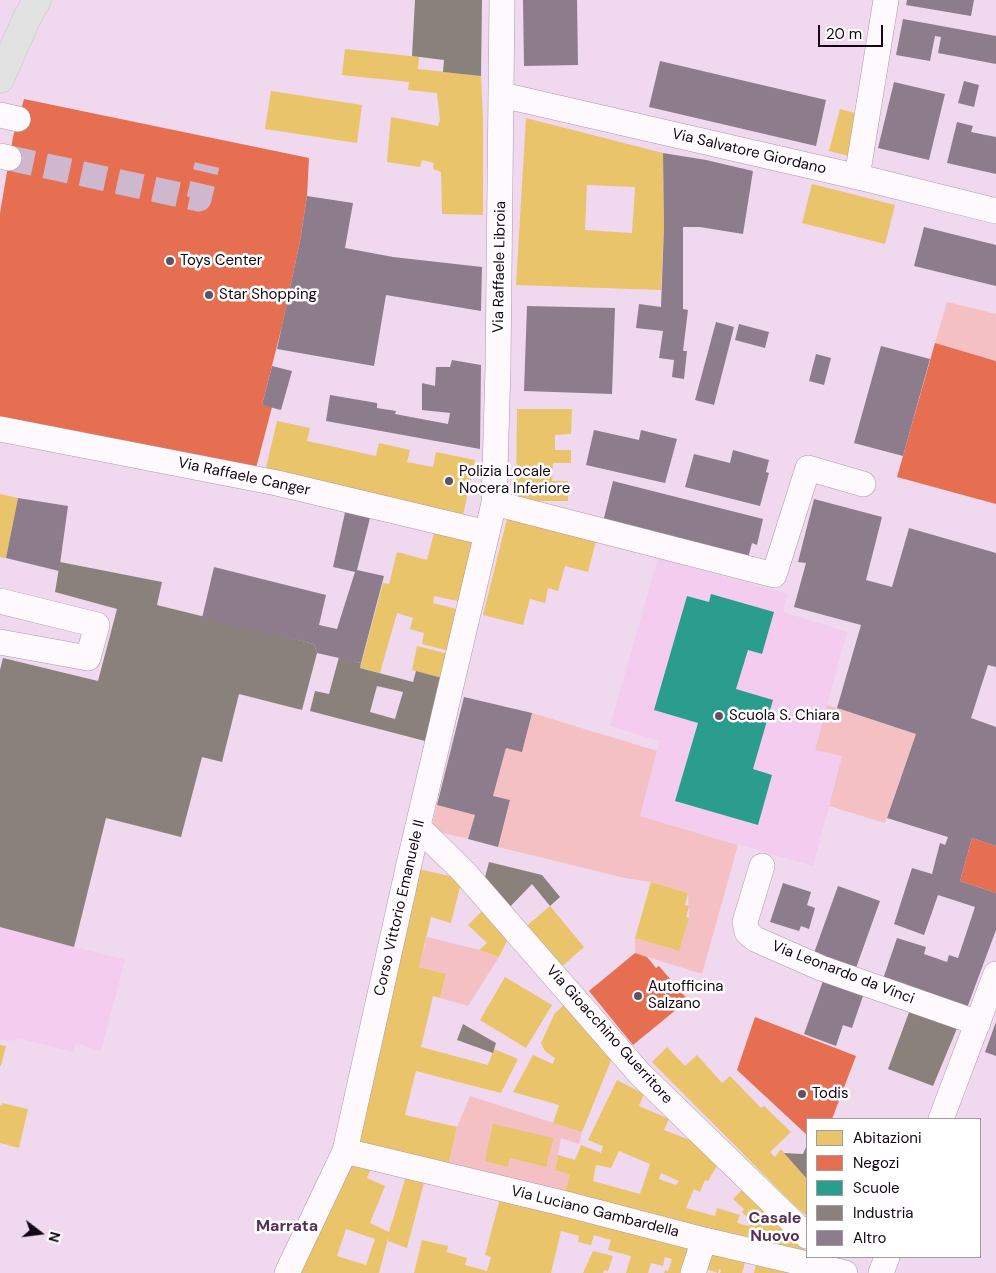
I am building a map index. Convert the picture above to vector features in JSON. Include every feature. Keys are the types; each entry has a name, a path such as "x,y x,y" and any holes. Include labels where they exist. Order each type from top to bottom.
{"main road":[{"path":"0,79 37,0"}],"street":[{"name":"Via Raffaele Libroia","path":"487,532 494,503 498,367 502,0"},
{"path":"857,177 886,0"},
{"name":"Via Salvatore Giordano","path":"502,96 857,177 996,211"},
{"name":"Via Raffaele Canger","path":"0,429 277,483 487,532"},
{"path":"494,503 774,575 808,468 862,484"},
{"name":"Corso Vittorio Emanuele II","path":"287,1273 345,1152 487,532"},
{"path":"0,601 97,625 88,658 0,642"},
{"name":"Via Gioacchino Guerritore","path":"418,827 464,872 640,1074 806,1235"},
{"name":"Via Leonardo da Vinci","path":"762,866 745,922 746,932 756,939 821,968 978,1023"},
{"path":"941,1118 996,974"},
{"name":"Via Luciano Gambardella","path":"345,1152 562,1203 704,1240 749,1262 845,1273"},
{"path":"693,1273 704,1240"},
{"path":"830,1258 845,1273"},
{"path":"881,1273 887,1258"}],"shaded area":[{"path":"947,302 996,314 996,361 935,343"},
{"name":"Scuola S. Chiara","path":"658,558 787,594 783,612 847,632 815,749 842,756 813,866 640,816 660,741 610,726"},
{"path":"827,705 916,734 885,823 829,806 842,756 815,750"},
{"path":"532,713 657,751 640,816 738,845 702,974 635,953 635,938 679,951 689,918 688,893 651,882 625,878 498,847 510,801 493,796 506,748"},
{"path":"437,805 475,815 468,839 431,830"},
{"path":"0,927 125,960 101,1051 76,1043 73,1052 21,1039 7,1041 0,1039"},
{"path":"427,937 499,957 468,1006 440,998 446,974 419,967"},
{"path":"470,1096 582,1132 579,1144 561,1138 555,1170 570,1175 565,1192 448,1166 457,1127"}],"building: Abitazioni":[{"path":"345,49 419,57 418,69 481,76 483,215 442,214 441,172 433,169 434,163 422,160 420,167 387,162 391,117 438,126 440,120 437,93 408,90 409,82 342,75"},
{"path":"271,91 362,105 357,143 265,129"},
{"path":"840,109 859,114 849,156 829,151"},
{"path":"526,118 663,153 664,227 661,290 516,285","holes":["587,185 635,187 632,233 585,230"]},
{"path":"812,184 895,205 885,244 802,223"},
{"path":"517,409 572,409 571,434 555,435 555,450 571,450 571,463 553,463 552,481 568,481 568,501 516,501"},
{"path":"277,421 310,428 307,441 376,456 379,443 410,450 407,462 433,467 436,452 475,460 463,515 265,472"},
{"path":"0,494 18,498 6,558 0,557"},
{"path":"507,519 596,541 588,572 565,566 558,591 548,588 545,603 530,599 523,625 483,615"},
{"path":"434,533 476,543 462,602 434,596 433,603 460,610 449,651 422,644 424,633 410,629 413,618 397,613 380,673 360,668 383,583 389,584 397,552 427,560"},
{"path":"417,646 448,654 442,678 412,670"},
{"path":"419,869 462,879 451,923 431,917 419,967 446,974 440,998 433,996 421,1047 488,1065 494,1049 518,1059 501,1093 416,1071 405,1115 457,1127 448,1166 354,1145"},
{"path":"651,882 688,893 685,905 689,906 686,917 689,918 679,951 635,938"},
{"path":"550,906 584,947 559,969 524,928"},
{"path":"484,909 509,937 499,957 479,950 487,943 468,925"},
{"path":"505,977 552,1005 526,1048 480,1020"},
{"path":"564,1005 612,1058 582,1132 553,1123 559,1105 513,1092 533,1055 553,1064 555,1058 545,1051 541,1043 555,1013"},
{"path":"0,1045 6,1046 1,1066 0,1066"},
{"path":"667,1047 685,1066 697,1055 722,1083 730,1076 761,1108 764,1106 791,1132 770,1152 775,1157 781,1149 806,1178 806,1215 795,1206 652,1062"},
{"path":"617,1080 644,1094 639,1106 669,1119 664,1130 695,1142 718,1164 708,1181 705,1180 700,1192 694,1189 686,1208 715,1216 717,1208 740,1215 737,1223 749,1226 753,1223 742,1212 744,1209 733,1199 743,1189 806,1252 751,1248 748,1234 746,1242 563,1198 570,1175 555,1170 558,1155 575,1160 581,1145 601,1153 603,1146 588,1140","holes":["619,1151 650,1164 640,1194 593,1181 596,1165 611,1168","661,1173 679,1181 676,1185 659,1179"]},
{"path":"2,1103 28,1109 19,1148 0,1143 0,1105 2,1106"},
{"path":"493,1124 553,1138 546,1167 510,1158 508,1167 485,1161"},
{"path":"349,1157 372,1166 367,1178 385,1186 370,1223 389,1232 407,1173 425,1179 407,1248 388,1241 389,1235 379,1273 294,1273","holes":["346,1229 375,1239 366,1265 337,1256"]},
{"path":"501,1195 696,1243 687,1273 664,1273 665,1270 668,1271 672,1259 665,1257 663,1266 651,1263 648,1273 626,1273 631,1256 608,1250 611,1240 594,1235 591,1245 578,1242 579,1236 561,1231 551,1273 414,1273 422,1240 448,1246 447,1252 467,1258 465,1265 487,1271 491,1257 485,1255"},
{"path":"708,1248 747,1256 742,1273 720,1273 721,1270 719,1269 718,1273 703,1268"},
{"path":"593,1251 613,1256 608,1271 604,1270 603,1273 583,1273"},
{"path":"757,1261 808,1273 754,1273"}],"building: Negozi":[{"path":"24,99 309,158 307,196 300,241 282,326 262,405 272,407 255,472 0,420 0,213 13,137"},
{"path":"935,343 996,361 996,504 897,477"},
{"path":"972,838 996,846 996,893 960,881"},
{"name":"Autofficina Salzano","path":"635,953 647,957 656,968 659,966 688,1000 633,1045 589,991"},
{"name":"Todis","path":"755,1017 856,1056 832,1118 806,1118 806,1134 737,1070"}],"building: Scuole":[{"path":"711,594 774,612 762,654 748,650 736,689 773,700 753,769 772,775 758,825 675,801 698,723 654,710 687,596 709,602"}],"building: Industria":[{"path":"415,0 482,0 481,76 443,72 444,60 412,56"},
{"path":"60,562 162,582 157,605 314,644 317,653 302,710 239,694 222,762 202,757 181,837 106,818 74,947 0,927 0,670 3,658 98,681 117,609 55,592"},
{"path":"339,657 361,663 360,668 413,682 416,671 442,678 425,741 310,711 315,691 329,694","holes":["377,686 403,692 395,719 370,712"]},
{"path":"489,862 542,875 560,897 550,906 532,884 505,912 483,885"},
{"path":"911,1007 958,1026 933,1086 888,1069"},
{"path":"463,1024 496,1043 493,1053 457,1040"},
{"path":"806,1147 806,1178 784,1153 803,1154"}],"building: Altro":[{"path":"523,0 577,0 578,65 524,66"},
{"path":"907,0 974,0 971,16 906,5"},
{"path":"903,19 996,36 996,64 938,53 941,37 935,36 930,61 896,55"},
{"path":"660,61 826,100 816,146 649,107"},
{"path":"964,81 979,85 974,107 958,103"},
{"path":"894,82 945,94 929,160 878,148"},
{"path":"957,122 973,126 971,132 996,137 996,174 947,163"},
{"path":"663,153 706,160 753,171 743,234 700,227 683,227 683,309 688,310 683,351 687,351 684,379 672,377 674,360 659,358 663,331 636,328 639,304 661,307 664,227"},
{"path":"307,196 353,203 345,248 393,257 482,267 481,311 386,295 374,366 277,349 300,241"},
{"path":"924,227 996,245 996,286 914,266"},
{"path":"527,306 615,308 612,394 524,391"},
{"path":"716,322 734,327 714,405 695,400"},
{"path":"739,324 769,332 765,348 735,340"},
{"path":"881,346 930,359 903,456 854,443"},
{"path":"816,354 831,358 824,385 809,381"},
{"path":"452,360 481,365 480,449 326,421 330,395 377,403 377,408 396,411 395,414 448,424 450,413 422,410 422,383 435,386 436,367 450,367"},
{"path":"272,366 292,371 281,410 262,405"},
{"path":"594,430 639,440 641,430 677,439 665,483 586,465"},
{"path":"733,450 769,460 766,472 769,473 760,506 685,487 694,454 730,463"},
{"path":"613,481 763,519 757,545 752,543 748,558 603,522"},
{"path":"18,498 68,506 59,571 6,558"},
{"path":"814,499 882,517 866,580 892,587 909,528 996,553 996,667 988,665 971,718 996,727 996,846 972,838 960,881 996,893 996,930 967,1008 883,979 897,938 926,947 924,954 947,962 949,955 958,958 975,907 938,895 924,935 894,924 912,868 932,874 940,843 945,845 948,837 887,818 916,734 837,708 861,625 794,607 806,563 798,562"},
{"path":"346,508 371,514 357,570 384,576 361,663 317,653 314,644 202,618 214,567 326,595 319,625 337,629 355,572 333,567"},
{"path":"464,697 532,713 522,752 506,748 493,796 510,800 498,847 468,839 475,815 437,805"},
{"path":"783,883 811,892 807,905 815,908 809,929 801,926 799,931 770,922"},
{"path":"838,886 880,901 856,968 814,953"},
{"path":"823,981 863,996 852,1028 843,1025 836,1046 804,1034"},
{"path":"996,1022 996,1056 985,1052"}],"tunnel":[{"path":"9,158 199,199 207,165"}],"place":[{"name":"Toys Center","path":"170,261"},
{"name":"Star Shopping","path":"209,295"},
{"name":"Polizia Locale Nocera Inferiore","path":"449,481"},
{"name":"Scuola S. Chiara","path":"719,716"},
{"name":"Autofficina Salzano","path":"638,996"},
{"name":"Todis","path":"802,1094"}],"district":[{"name":"Marrata","path":"287,1227"},
{"name":"Casale Nuovo","path":"775,1228"}]}
